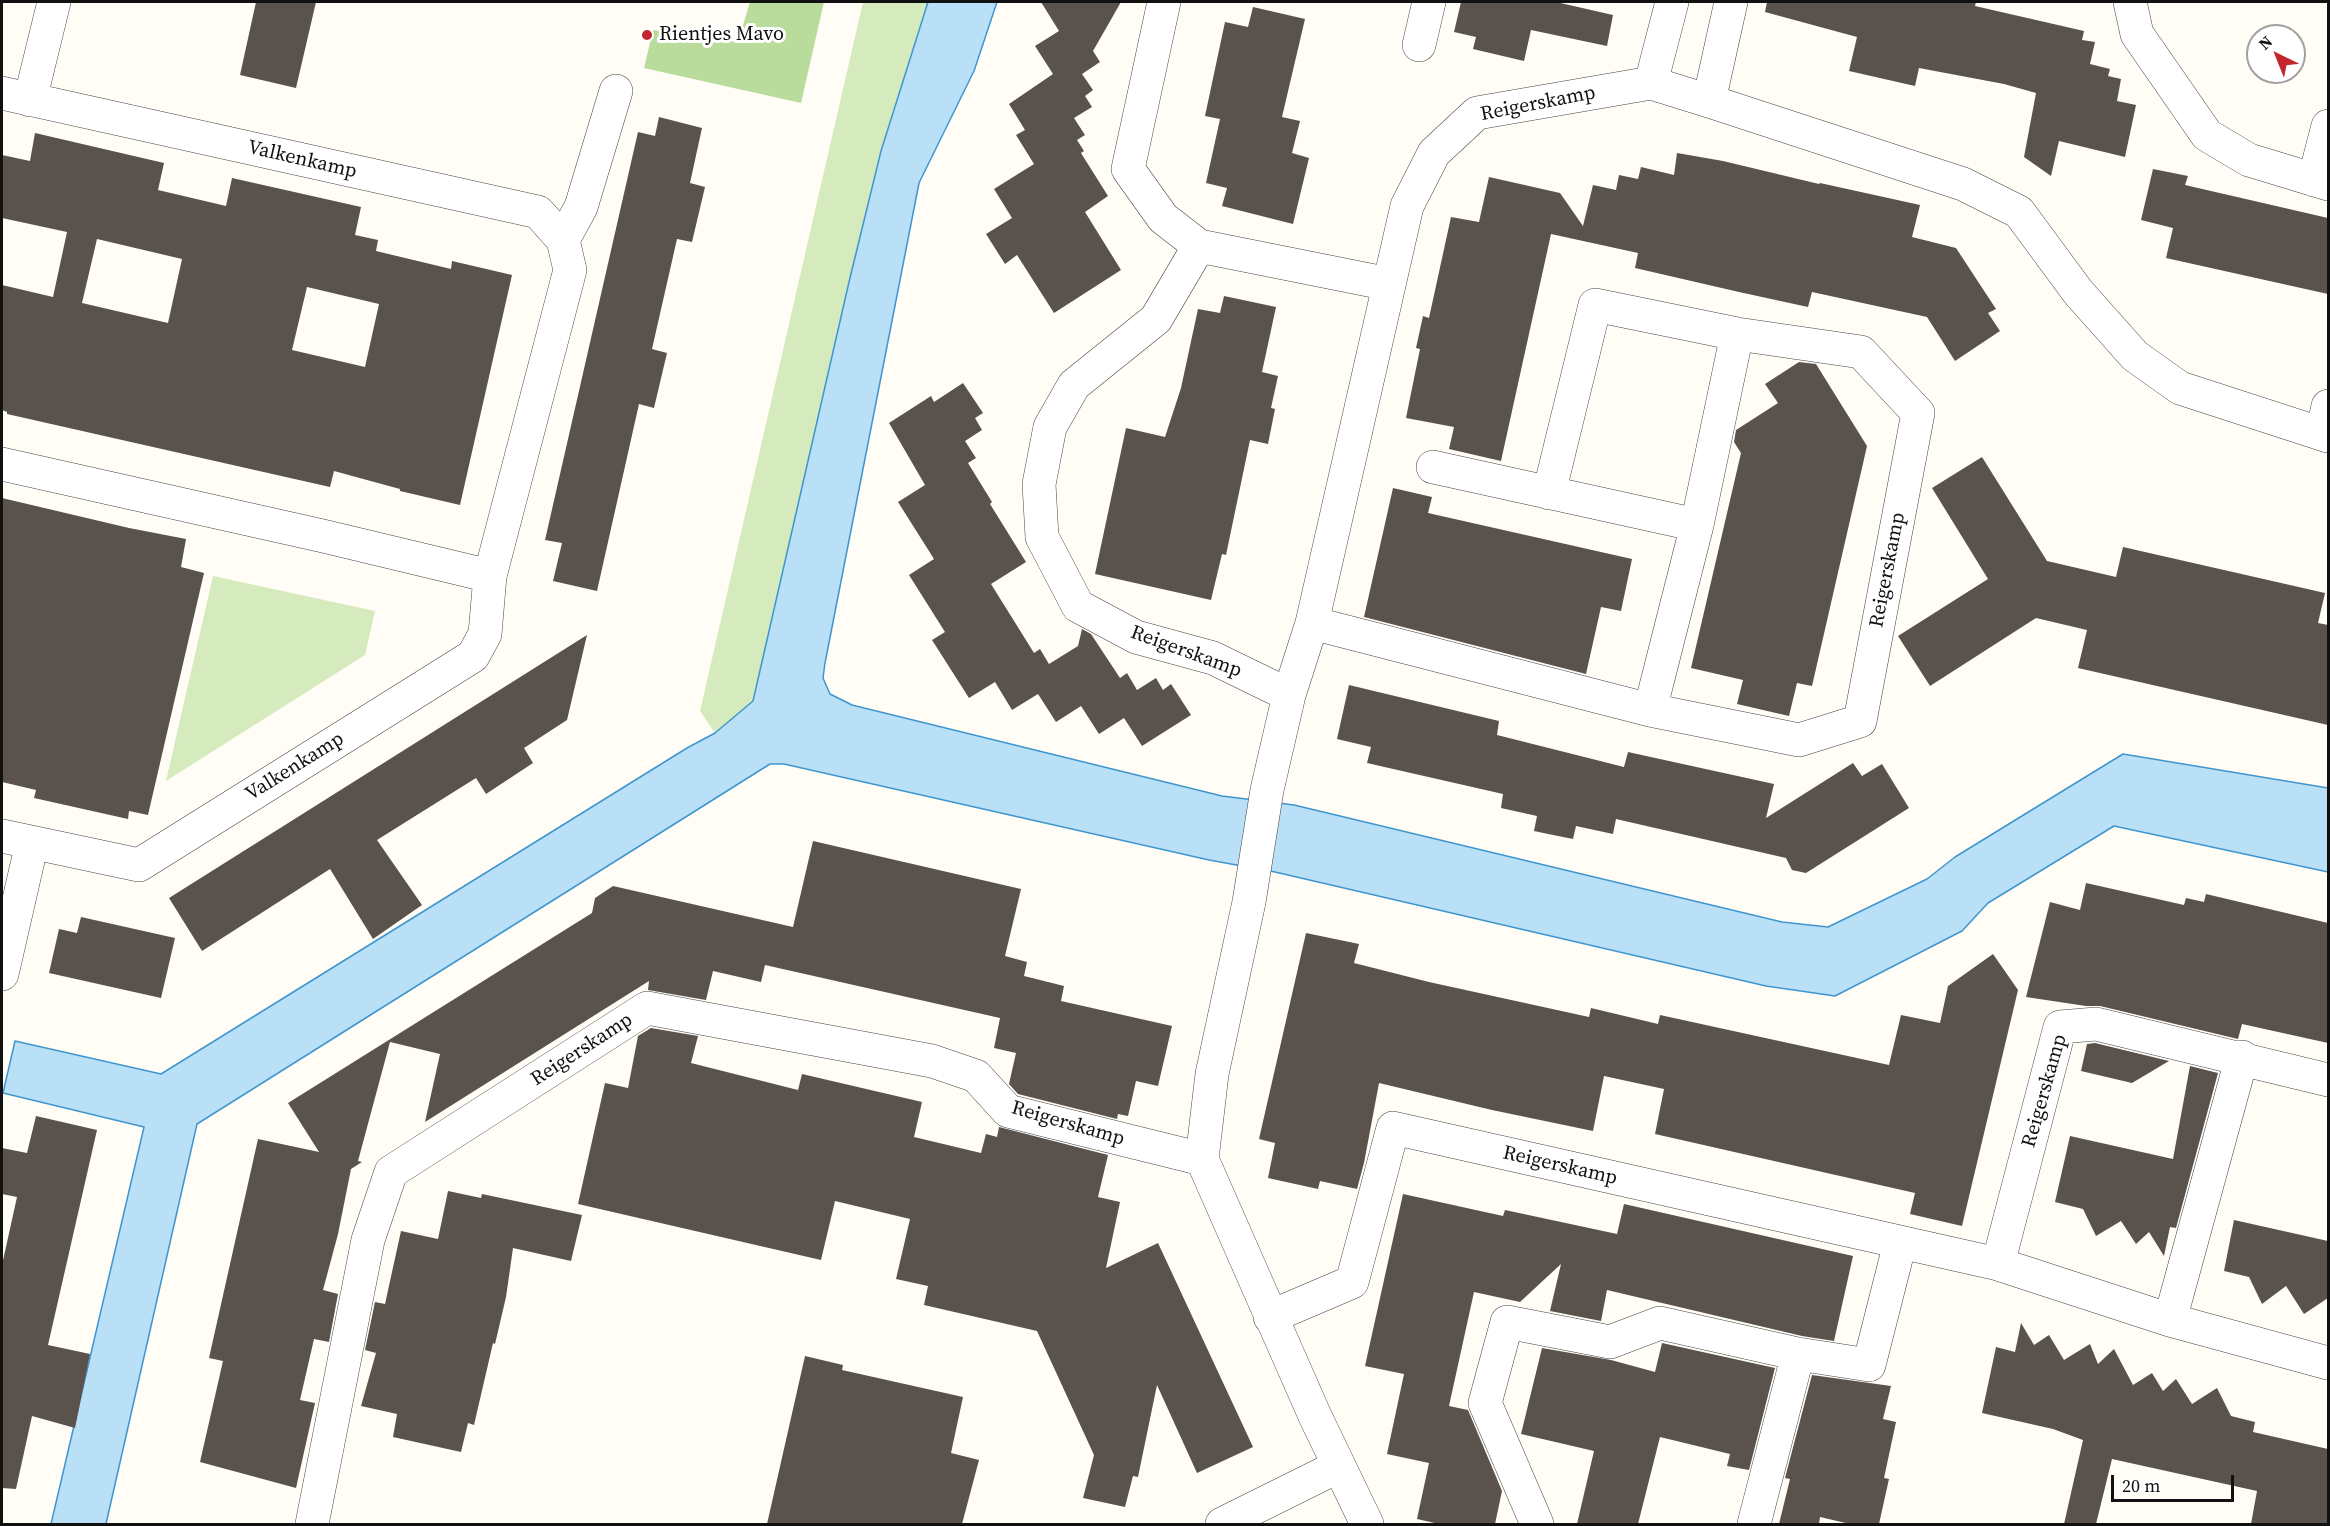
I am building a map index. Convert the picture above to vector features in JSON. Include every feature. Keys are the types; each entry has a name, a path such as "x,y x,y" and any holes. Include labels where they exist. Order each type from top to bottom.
{"street":[{"name":"Valkenkamp","path":"2,974 17,839 139,864 473,656 485,634 490,576 570,270 563,240 538,212 16,96 54,2"},
{"path":"1164,2 1128,169 1163,218 1199,246 1389,284"},
{"path":"1419,45 1429,2"},
{"path":"1651,83 1672,2"},
{"path":"1709,101 1731,2"},
{"path":"2130,2 2137,34 2207,135 2249,160 2321,182 2328,126"},
{"name":"Reigerskamp","path":"1367,1524 1270,1317 1202,1159 1212,1074 1252,878 1267,790 1289,695 1311,623 1407,206 1434,153 1477,113 1651,83 1963,184 2019,212 2078,292 2135,356 2180,388 2326,426"},
{"path":"563,240 581,207 616,91"},
{"name":"Reigerskamp","path":"1199,246 1156,319 1074,385 1050,427 1039,484 1042,537 1078,606 1136,637 1213,658 1289,695"},
{"name":"Reigerskamp","path":"1311,623 1650,710 1799,740 1860,722 1918,413 1861,352 1737,334 1595,305 1549,493"},
{"path":"1650,710 1697,525 1737,334"},
{"path":"2,464 490,576"},
{"path":"1433,467 1697,525"},
{"name":"Reigerskamp","path":"312,1524 368,1240 391,1172 647,1008 932,1061 976,1076 1008,1111 1202,1159"},
{"name":"Reigerskamp","path":"1998,1264 2060,1027 2096,1024 2242,1057 2328,1080"},
{"path":"2170,1320 2242,1057"},
{"name":"Reigerskamp","path":"1270,1317 1352,1282 1393,1128 1998,1264 2170,1320 2328,1363"},
{"path":"1537,1524 1485,1403 1507,1322 1610,1342 1660,1323 1798,1354 1869,1365 1900,1243"},
{"path":"1754,1524 1798,1354"},
{"path":"1222,1524 1339,1466"}],"green space":[{"path":"750,2 824,2 801,103 644,68 653,30 738,42"},
{"path":"863,2 928,2 881,151 753,701 715,733 700,711"},
{"path":"213,576 375,611 365,655 166,781"}],"water":[{"path":"928,2 997,2 974,71 919,183 825,663 823,678 830,694 852,705 1222,796 1294,805 1782,922 1828,927 1927,879 1955,857 2123,754 2328,788 2328,872 2114,826 1988,903 1962,931 1835,996 1766,986 1275,872 1209,860 784,764 770,764 197,1124 106,1524 51,1524 144,1127 3,1093 15,1041 161,1074 687,748 715,733 753,701 881,151"}],"building":[{"path":"256,2 316,2 296,88 240,75"},
{"path":"1041,2 1121,2 1093,51 1100,62 1082,74 1093,90 1085,96 1092,107 1074,118 1085,135 1077,140 1084,151 1081,153 1108,196 1085,212 1121,270 1054,313 1017,255 1005,264 986,234 1012,218 994,189 1034,164 1016,135 1025,130 1009,104 1053,74 1035,46 1059,31"},
{"path":"1461,2 1556,2 1613,15 1607,46 1531,30 1524,61 1473,49 1476,37 1454,32"},
{"path":"1767,2 1976,2 1975,6 2084,31 2082,40 2095,42 2090,64 2110,69 2108,76 2121,79 2117,101 2136,105 2125,157 2059,141 2051,176 2024,157 2036,93 2004,84 1919,68 1915,86 1849,71 1857,37 1765,12"},
{"path":"1253,7 1305,19 1282,117 1300,121 1292,153 1309,158 1293,224 1222,206 1227,188 1206,183 1220,119 1205,116 1225,22 1248,27"},
{"path":"659,117 702,128 690,183 705,187 692,242 677,239 652,349 667,353 654,408 639,404 597,591 553,581 562,543 545,540 638,132 655,136"},
{"path":"35,133 164,163 158,190 226,206 232,178 361,207 355,235 378,240 376,251 451,269 452,261 512,275 460,505 400,491 400,489 334,471 330,487 7,414 2,410 2,285 53,297 67,232 2,218 2,155 30,161","holes":["97,239 182,259 168,323 82,303","307,287 379,304 365,367 292,350"]},
{"path":"1677,153 1723,161 1920,205 1912,237 1956,248 1996,309 1988,313 2000,331 1955,361 1927,317 1812,292 1808,307 1739,292 1635,268 1638,253 1551,234 1501,461 1449,449 1454,427 1406,418 1420,349 1416,348 1423,316 1429,318 1451,217 1479,222 1489,177 1560,193 1583,226 1593,185 1616,190 1619,175 1638,179 1641,167 1674,175"},
{"path":"2153,169 2188,176 2185,185 2328,218 2328,294 2166,258 2173,228 2141,220"},
{"path":"1224,296 1276,307 1262,372 1278,376 1271,408 1275,409 1268,444 1250,440 1226,555 1222,554 1211,600 1095,574 1126,428 1165,437 1181,388 1198,309 1220,313"},
{"path":"1799,362 1816,364 1867,446 1812,686 1797,683 1789,716 1737,704 1743,680 1691,668 1741,453 1734,442 1736,430 1778,403 1765,384"},
{"path":"963,383 983,413 975,418 982,430 965,441 976,458 968,463 1026,562 991,584 1034,653 1040,649 1049,664 1078,646 1082,629 1091,634 1120,678 1127,673 1137,690 1156,678 1163,690 1171,684 1191,715 1142,746 1124,718 1099,734 1081,706 1056,722 1038,694 1012,710 995,682 969,698 932,640 945,632 909,575 934,559 898,502 925,485 889,423 931,396 934,402"},
{"path":"1982,457 2047,561 2116,577 2123,547 2325,593 2318,623 2328,625 2328,725 2078,668 2087,630 2036,618 1930,686 1898,636 1988,579 1932,488"},
{"path":"1393,488 1432,497 1428,513 1632,559 1621,611 1601,607 1586,674 1364,617"},
{"path":"2,498 186,539 181,567 204,573 148,815 129,811 128,819 34,798 36,790 2,782"},
{"path":"587,635 567,720 524,748 533,763 486,794 476,778 377,840 422,905 373,939 330,869 202,951 169,898"},
{"path":"1349,685 1499,721 1497,735 1624,767 1628,752 1774,784 1766,818 1853,763 1862,776 1882,764 1909,808 1806,873 1792,870 1786,858 1616,819 1613,834 1576,826 1573,839 1534,831 1537,816 1501,808 1503,794 1367,763 1371,747 1337,739"},
{"path":"813,841 1021,889 1005,956 1027,962 1024,976 1064,986 1061,1001 1172,1026 1158,1086 1136,1081 1128,1116 1118,1114 1117,1119 1018,1094 1009,1084 1016,1053 994,1048 1000,1018 765,965 761,982 713,971 706,1000 648,990 649,981 425,1122 440,1054 390,1042 358,1161 362,1162 351,1169 338,1234 323,1290 338,1294 329,1342 314,1339 300,1400 315,1403 296,1488 200,1462 223,1361 209,1358 258,1139 319,1152 288,1103 592,913 595,898 613,886 793,927"},
{"path":"2086,883 2184,905 2186,898 2204,902 2206,894 2328,923 2328,1043 2242,1024 2238,1039 2100,1006 2026,997 2050,902 2080,910"},
{"path":"81,917 175,938 161,998 49,973 59,929 77,933"},
{"path":"1306,933 1359,944 1354,963 1429,982 1589,1017 1591,1008 1658,1024 1660,1015 1889,1065 1901,1015 1940,1023 1948,986 1993,954 2018,990 1962,1226 1910,1214 1915,1193 1655,1134 1664,1089 1604,1076 1593,1131 1379,1083 1357,1189 1320,1181 1318,1189 1268,1178 1275,1143 1259,1139"},
{"path":"651,1028 698,1036 691,1063 798,1090 802,1074 922,1102 914,1137 981,1153 986,1134 997,1137 999,1127 1108,1155 1098,1197 1120,1202 1106,1268 1158,1243 1253,1447 1197,1473 1157,1385 1138,1477 1133,1476 1125,1507 1083,1498 1094,1455 1037,1331 924,1305 928,1286 896,1279 910,1219 835,1201 821,1260 578,1204 605,1083 628,1088 638,1036"},
{"path":"2095,1043 2169,1061 2132,1083 2081,1071 2087,1044"},
{"path":"2190,1066 2218,1073 2176,1228 2170,1227 2164,1256 2149,1232 2136,1244 2121,1221 2096,1236 2083,1209 2055,1202 2070,1136 2173,1159"},
{"path":"36,1116 97,1130 48,1345 90,1354 75,1428 32,1416 16,1489 2,1488 2,1265 17,1197 2,1194 2,1148 27,1153"},
{"path":"448,1191 481,1198 482,1194 582,1215 571,1261 513,1248 506,1297 495,1344 493,1343 474,1425 468,1423 461,1452 393,1437 397,1414 361,1406 376,1353 365,1350 375,1302 385,1304 401,1231 438,1239"},
{"path":"1403,1194 1503,1216 1505,1210 1617,1234 1624,1204 1853,1256 1834,1341 1802,1336 1607,1290 1601,1321 1550,1311 1561,1264 1520,1302 1474,1292 1449,1406 1468,1410 1502,1491 1495,1524 1439,1524 1417,1519 1429,1463 1387,1454 1404,1374 1365,1366"},
{"path":"2234,1220 2328,1241 2328,1298 2304,1314 2286,1286 2262,1304 2249,1277 2224,1271"},
{"path":"2021,1323 2034,1345 2049,1335 2064,1360 2090,1344 2098,1364 2114,1349 2133,1385 2152,1373 2163,1391 2176,1379 2192,1404 2217,1388 2231,1416 2255,1422 2253,1432 2328,1449 2328,1524 2251,1524 2257,1491 2112,1459 2096,1524 2064,1524 2083,1440 2053,1429 1982,1413 1996,1347 2015,1352"},
{"path":"1662,1343 1775,1368 1749,1470 1727,1466 1730,1454 1660,1437 1638,1524 1577,1524 1594,1451 1521,1434 1542,1348 1611,1360 1655,1372"},
{"path":"805,1356 843,1365 842,1370 963,1397 951,1453 979,1460 962,1524 767,1524"},
{"path":"1812,1375 1891,1386 1883,1419 1896,1422 1884,1478 1889,1479 1879,1524 1850,1524 1820,1517 1819,1524 1779,1524 1790,1479 1785,1478"}],"place":[{"name":"Rientjes Mavo","path":"647,35"}]}
